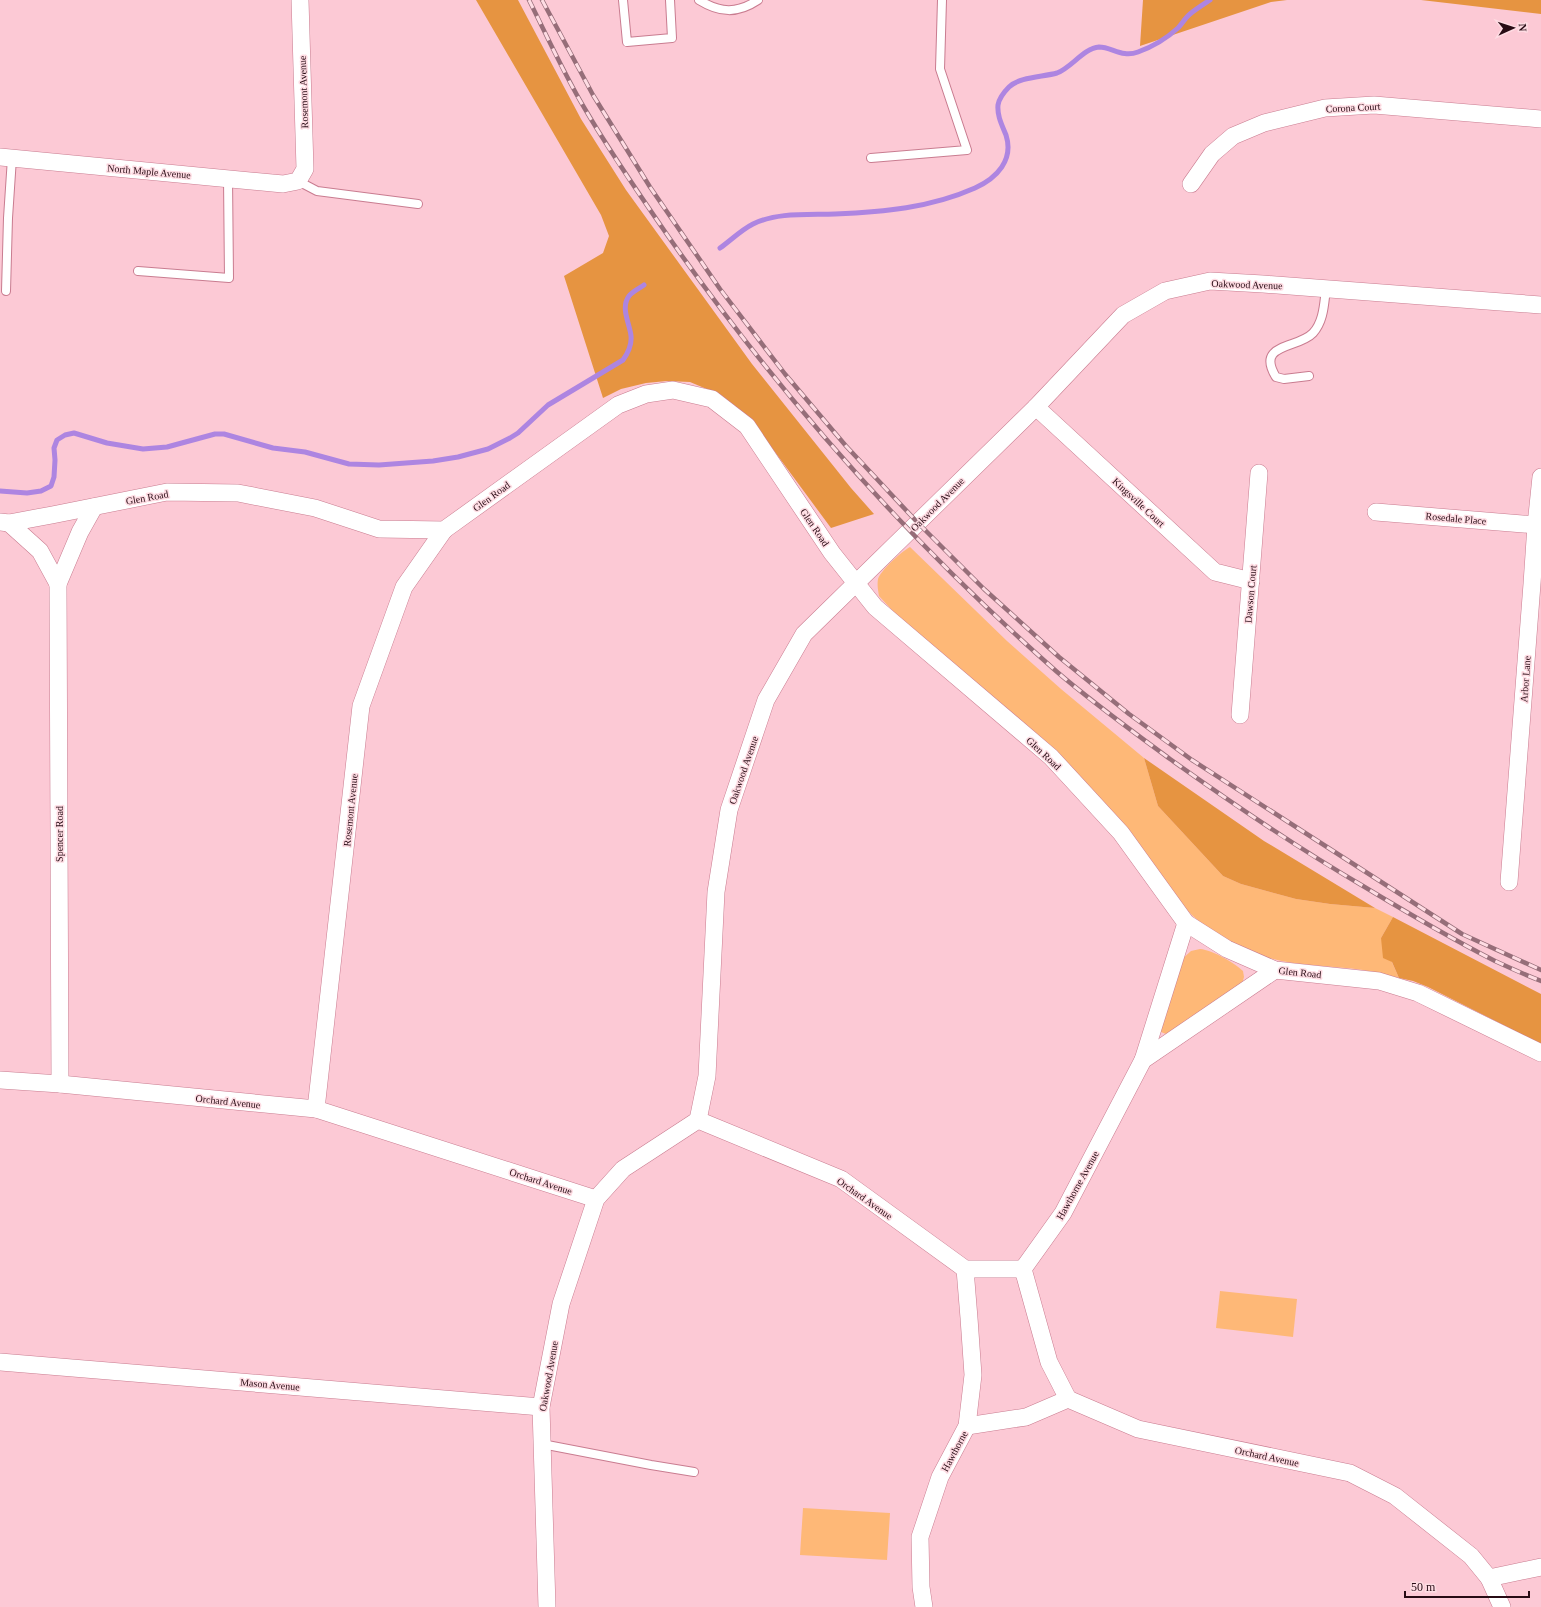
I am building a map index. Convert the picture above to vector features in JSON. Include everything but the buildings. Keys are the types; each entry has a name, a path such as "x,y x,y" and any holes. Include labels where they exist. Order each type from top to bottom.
{"street":[{"name":"Rosemont Avenue","path":"298,182 305,168 300,0"},
{"name":"Corona Court","path":"1191,184 1212,154 1233,136 1264,124 1325,108 1374,104 1541,119"},
{"name":"North Maple Avenue","path":"6,158 283,184 298,182"},
{"name":"Oakwood Avenue","path":"698,1120 707,1076 716,892 729,810 766,700 804,634 1036,407 1123,315 1165,291 1210,282 1541,305"},
{"name":"Glen Road","path":"4,522 94,507 167,492 238,493 315,508 379,529 444,530 618,405 646,394 673,390 712,399 747,426 832,553 875,607 1051,757 1121,833 1186,924 1227,949 1275,970 1379,981 1418,993 1541,1053"},
{"name":"Kingsville Court","path":"1036,407 1215,572 1251,581"},
{"name":"Dawson Court","path":"1240,715 1259,474"},
{"name":"Arbor Lane","path":"1509,882 1537,584 1536,525 1541,477"},
{"name":"Spencer Road","path":"60,1084 58,584 80,532 94,507"},
{"name":"Rosedale Place","path":"1376,512 1536,525"},
{"name":"Spencer Road","path":"4,522 40,551 58,584"},
{"name":"Rosemont Avenue","path":"316,1110 362,706 404,587 444,530"},
{"name":"Hawthorne Avenue","path":"1023,1269 1063,1213 1143,1060 1186,924"},
{"name":"Hawthorne Avenue","path":"1143,1060 1275,970"},
{"name":"Orchard Avenue","path":"0,1080 60,1084 316,1110 596,1199"},
{"name":"Orchard Avenue","path":"698,1120 841,1179 965,1269"},
{"path":"596,1199 623,1169 698,1120"},
{"name":"Oakwood Avenue","path":"547,1607 541,1407 561,1304 596,1199"},
{"path":"965,1269 1023,1269 1049,1362 1068,1399 1026,1418 967,1426"},
{"name":"Hawthorne","path":"924,1607 921,1587 920,1537 940,1477 967,1426 972,1375 970,1318 965,1269"},
{"name":"Mason Avenue","path":"0,1362 541,1407"},
{"name":"Orchard Avenue","path":"1068,1399 1138,1429 1350,1473 1395,1496 1471,1556 1489,1578 1502,1607"},
{"path":"1489,1578 1541,1567"}],"lane":[{"path":"623,0 626,42 672,38 670,0"},
{"path":"699,0 709,6 724,11 743,7 758,0"},
{"path":"871,158 967,150 940,69 942,0"},
{"path":"6,158 8,218 6,291"},
{"path":"138,271 229,278 228,178"},
{"path":"298,182 317,191 418,204"},
{"path":"1310,376 1284,379 1276,377 1271,368 1271,356 1277,350 1312,334 1320,324 1326,289"},
{"path":"542,1444 694,1472"}],"shaded area":[{"path":"476,0 518,0 581,119 626,190 752,364 851,488 874,514 831,528 752,421 721,395 690,382 667,381 646,383 621,389 603,398 564,276 603,253 609,236 601,215"},
{"path":"1143,0 1287,0 1271,2 1140,46"},
{"path":"1421,0 1541,0 1541,14"},
{"path":"910,547 1007,641 1061,689 1144,758 1158,806 1223,876 1241,884 1296,899 1375,908 1393,917 1381,938 1399,978 1351,968 1290,963 1266,957 1256,954 1223,938 1194,917 1186,909 1108,808 1081,777 1009,710 916,636 879,596 878,579 880,575 892,562"},
{"path":"1144,758 1264,841 1375,908 1296,899 1241,884 1223,876 1158,806"},
{"path":"1393,917 1541,994 1541,1044 1428,987 1413,981 1399,978 1392,962 1383,958 1381,938"},
{"path":"1200,949 1223,957 1243,971 1244,977 1242,984 1166,1034 1161,1032 1160,1026 1180,961 1191,951"},
{"path":"1220,1291 1297,1299 1293,1337 1216,1328"},
{"path":"803,1508 890,1513 887,1560 800,1555"}],"waterway":[{"path":"720,248 740,232 762,220 793,215 871,212 906,208 958,195 983,184 997,173 1006,160 1008,144 999,117 998,105 1002,95 1009,87 1025,79 1057,73 1093,48 1104,47 1127,54 1132,54 1143,50 1169,35 1178,28 1197,8 1210,0"},
{"path":"0,491 27,493 41,491 51,486 54,477 54,448 57,440 65,435 74,433 107,443 143,449 167,447 215,434 224,434 273,448 305,452 349,464 379,465 433,461 458,457 488,449 518,433 548,405 623,360 631,343 630,331 625,311 626,301 630,295 644,285"}],"railway":[{"path":"529,0 577,96 646,204 711,295 755,353 849,465 898,519 949,571 1002,622 1070,683 1170,759 1217,792 1313,856 1412,915 1495,961 1541,981"},
{"path":"542,0 593,95 650,187 720,289 785,374 846,446 918,523 984,589 1059,657 1129,714 1192,760 1462,934 1541,970"}]}
